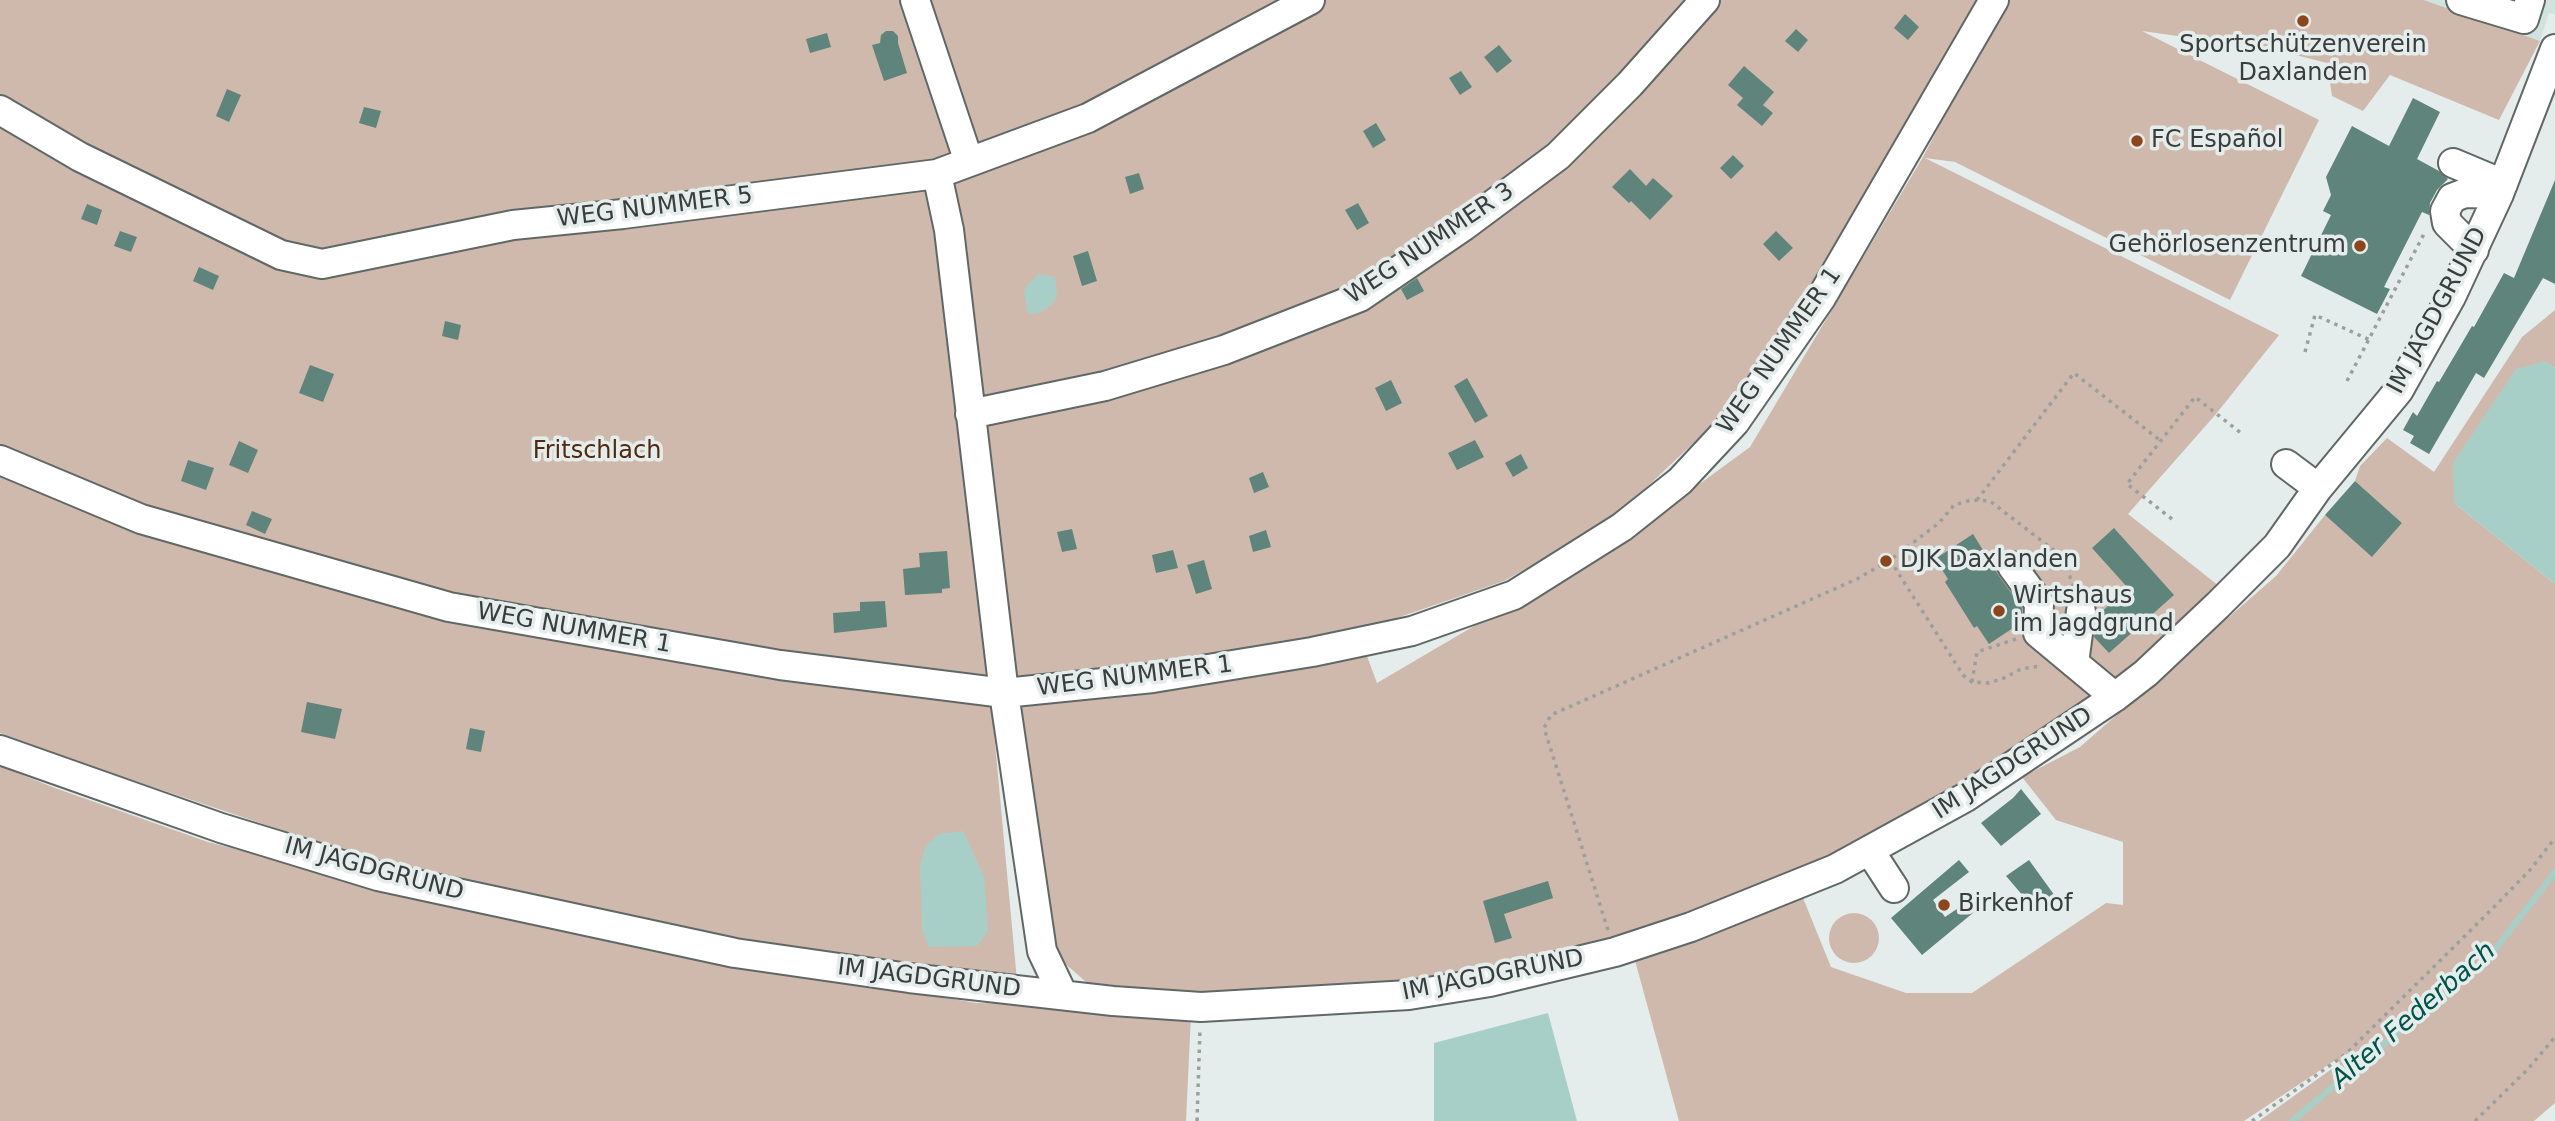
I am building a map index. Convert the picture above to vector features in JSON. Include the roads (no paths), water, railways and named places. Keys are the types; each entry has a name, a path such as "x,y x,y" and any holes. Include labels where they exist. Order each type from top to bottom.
{"street":[{"path":"915,0 969,162"},
{"name":"WEG NUMMER 5","path":"0,110 80,157 281,255 322,264 513,225 623,214 937,174 1088,118 1310,0"},
{"name":"WEG NUMMER 3","path":"970,414 1118,382 1224,350 1360,297 1464,226 1558,156 1630,84 1705,0"},
{"name":"WEG NUMMER 1","path":"0,460 141,519 449,607 780,665 1004,693 1153,678 1312,652 1412,631 1514,595 1622,527 1681,481 1735,422 1821,298 1994,0"},
{"path":"2461,0 2524,19 2530,0"},
{"name":"IM JAGDGRUND","path":"0,750 221,828 378,876 735,953 909,978 1201,1007 1409,995 1490,982 1615,952 1692,927 1835,869 1870,851 1966,797 2115,697 2146,673 2277,546 2318,488 2399,390 2474,250 2501,189 2555,49"},
{"path":"2453,163 2501,189"},
{"path":"937,174 949,230 1004,693 1042,951 1063,995"},
{"path":"2474,250 2447,223 2445,211 2452,198 2465,193 2501,189"},
{"path":"2286,464 2318,488"},
{"path":"2012,566 2039,603 2038,633 2115,697"},
{"path":"2074,663 2081,611"},
{"path":"1870,851 1894,888"}],"waterway":[{"name":"Alter Federbach","path":"2292,1121 2490,956 2555,872"}],"place":[{"name":"Sportschützenverein Daxlanden","path":"2303,21"},
{"name":"FC Español","path":"2137,141"},
{"name":"Gehörlosenzentrum","path":"2360,246"},
{"name":"DJK Daxlanden","path":"1886,561"},
{"name":"Wirtshaus im Jagdgrund","path":"1999,611"},
{"name":"Birkenhof","path":"1944,905"}],"park label":[{"name":"Fritschlach","path":"597,452"}]}
